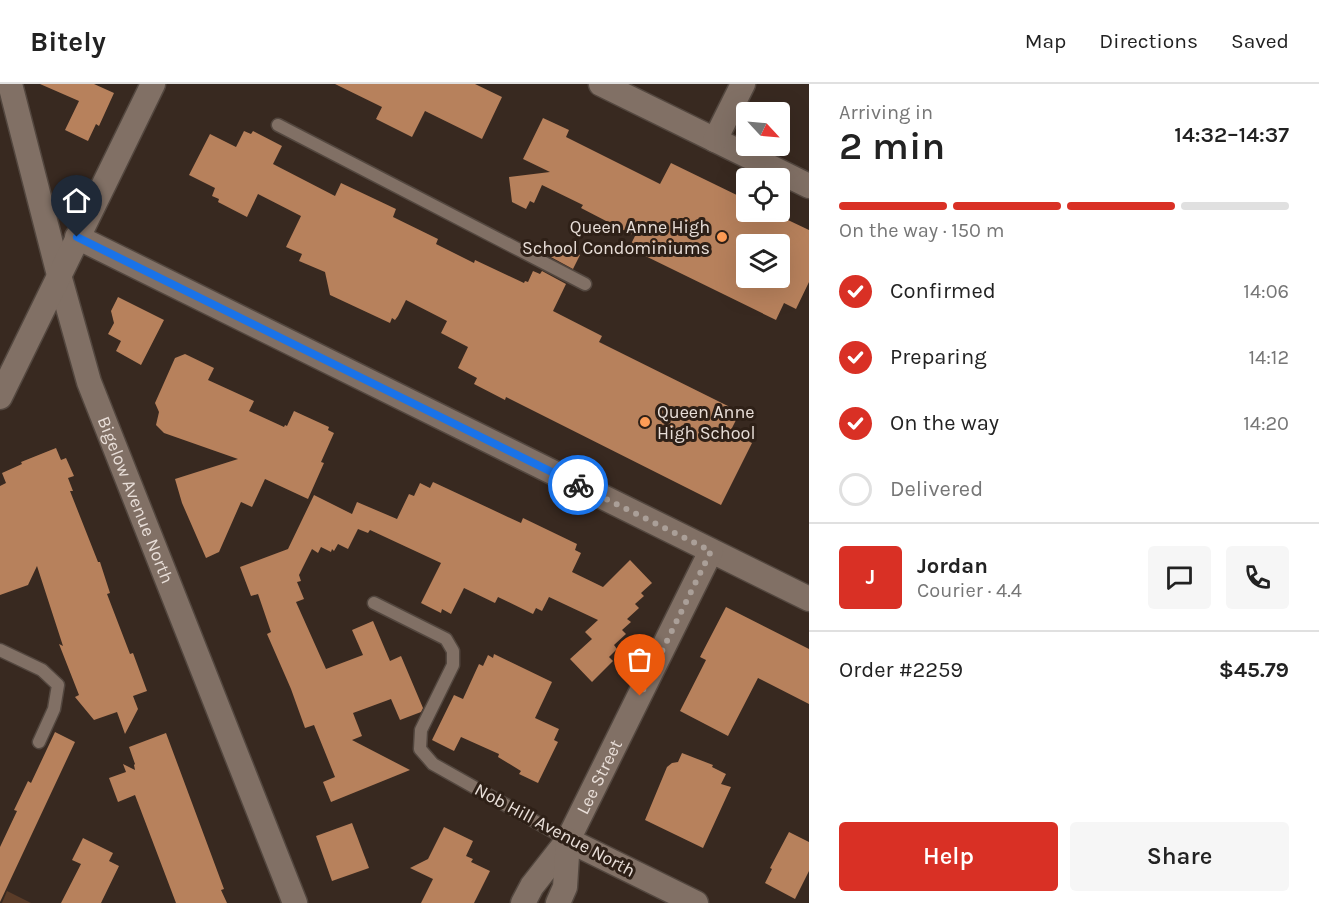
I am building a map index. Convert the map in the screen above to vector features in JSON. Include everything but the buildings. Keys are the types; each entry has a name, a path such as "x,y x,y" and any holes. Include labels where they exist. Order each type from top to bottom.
{"street":[{"name":"Bigelow Avenue North","path":"10,84 89,382 295,903"},
{"path":"0,397 153,84"},
{"path":"601,84 809,186"},
{"path":"716,140 743,84"},
{"path":"77,237 809,599"},
{"name":"Lee Street","path":"522,903 532,886 568,840 711,551"},
{"name":"Lee Street","path":"558,903 564,887 568,840"},
{"name":"Nob Hill Avenue North","path":"568,840 696,903"}],"lane":[{"path":"278,125 585,284"},
{"name":"Nob Hill Avenue North","path":"374,603 446,639 453,651 453,664 421,730 420,749 433,764 568,840"},
{"path":"0,650 42,670 58,685 54,709 39,742"}],"shaded area":[{"path":"7,891 31,903 2,903"}],"way so far":[{"path":"578,485 711,551 640,696"}],"place":[{"name":"Queen Anne High School Condominiums","path":"722,237"},
{"name":"Queen Anne High School","path":"645,422"}],"route":[{"path":"77,237 578,485"}]}
